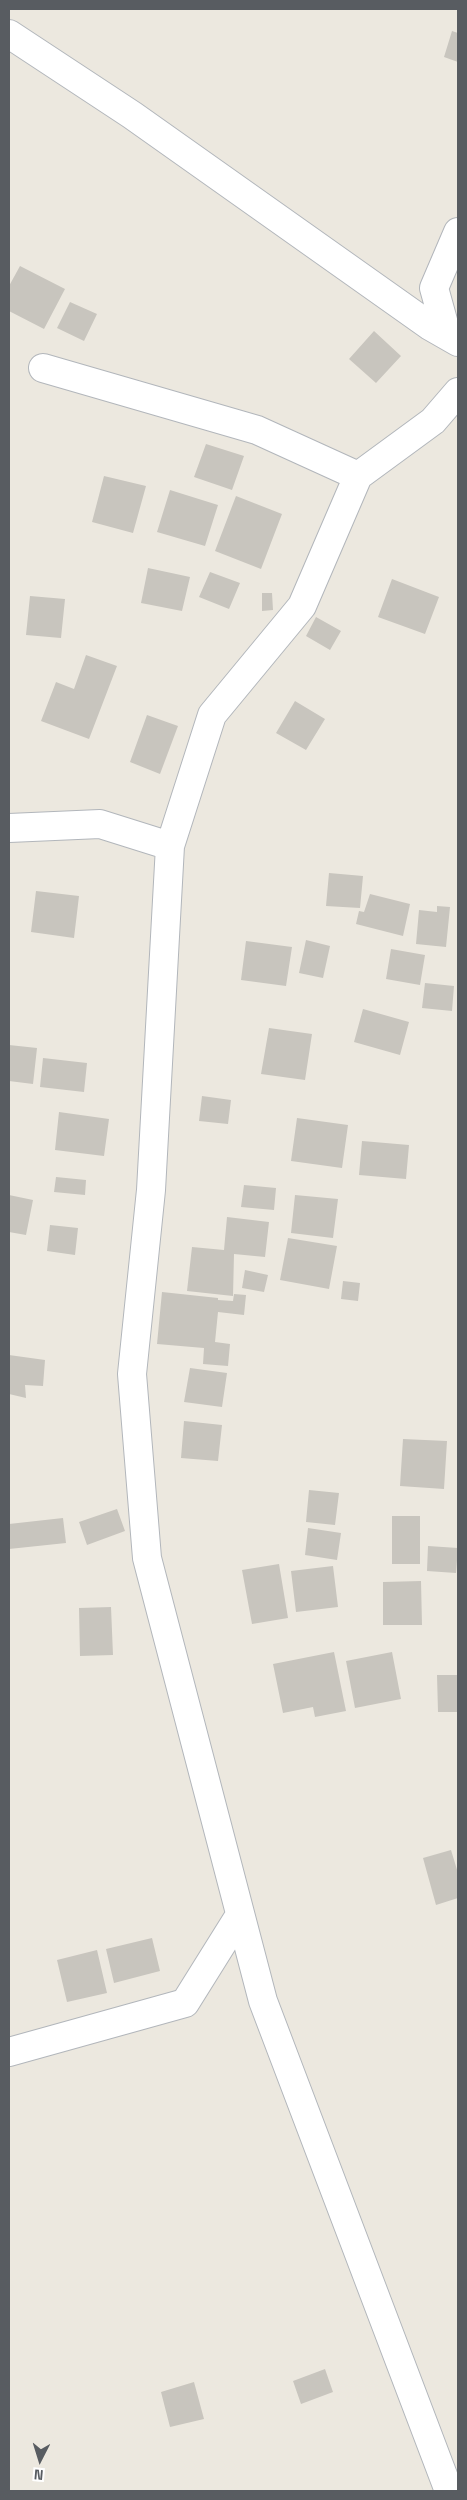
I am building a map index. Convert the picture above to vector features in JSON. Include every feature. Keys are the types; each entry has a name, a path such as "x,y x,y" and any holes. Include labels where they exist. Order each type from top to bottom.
{"street":[{"path":"9,34 132,115 430,326 452,339"},
{"path":"452,339 434,288 458,232"},
{"path":"43,368 257,430 358,476"},
{"path":"449,2491 263,2001 147,1558 132,1374 151,1190 170,846 212,715 302,606 358,476 434,420 458,392"},
{"path":"9,828 100,824 170,846"},
{"path":"9,2052 185,2003 240,1915"}],"building":[{"path":"452,31 458,33 458,62 444,57"},
{"path":"20,266 65,289 44,329 9,311 9,286"},
{"path":"70,302 97,314 84,341 57,328"},
{"path":"374,331 401,356 376,383 349,359"},
{"path":"206,444 244,456 232,490 194,477"},
{"path":"104,476 146,486 133,533 92,522"},
{"path":"170,490 218,505 205,546 157,532"},
{"path":"236,496 282,514 261,569 215,551"},
{"path":"148,568 190,577 182,611 141,603"},
{"path":"210,572 240,583 229,609 199,597"},
{"path":"392,579 439,597 425,634 378,617"},
{"path":"262,593 272,593 273,610 262,611"},
{"path":"30,596 65,599 61,638 26,635"},
{"path":"316,617 341,631 330,650 306,636"},
{"path":"86,655 117,666 89,739 41,721 56,682 74,689"},
{"path":"295,701 325,719 306,750 276,733"},
{"path":"147,715 178,726 160,774 130,762"},
{"path":"329,873 363,876 360,908 326,906"},
{"path":"36,891 79,896 74,938 31,932"},
{"path":"370,894 410,904 403,936 356,924 359,911 364,912"},
{"path":"437,906 450,907 446,947 416,944 419,910 437,912"},
{"path":"306,940 330,946 323,978 299,973"},
{"path":"246,941 292,947 286,986 241,980"},
{"path":"391,949 425,955 420,985 386,979"},
{"path":"425,983 454,986 452,1011 422,1008"},
{"path":"363,1009 409,1022 400,1055 354,1042"},
{"path":"269,1028 312,1034 305,1080 261,1074"},
{"path":"9,1045 37,1048 33,1084 9,1081"},
{"path":"43,1058 87,1063 84,1092 40,1087"},
{"path":"202,1096 231,1100 228,1124 199,1121"},
{"path":"59,1112 109,1119 104,1156 55,1150"},
{"path":"297,1118 348,1125 342,1168 291,1161"},
{"path":"362,1141 409,1145 406,1179 359,1175"},
{"path":"56,1177 86,1180 85,1195 54,1192"},
{"path":"244,1185 276,1188 274,1210 241,1207"},
{"path":"9,1195 33,1200 26,1235 9,1232"},
{"path":"295,1195 338,1199 333,1238 291,1233"},
{"path":"227,1217 269,1222 265,1257 234,1254 233,1296 187,1291 192,1247 224,1250"},
{"path":"50,1225 78,1228 75,1255 47,1251"},
{"path":"288,1238 337,1246 329,1289 280,1280"},
{"path":"245,1270 268,1275 264,1292 242,1288"},
{"path":"343,1281 360,1283 358,1301 341,1299"},
{"path":"162,1292 233,1301 234,1294 246,1295 244,1315 218,1312 215,1342 230,1344 228,1366 203,1364 204,1348 157,1344"},
{"path":"9,1355 45,1360 43,1386 25,1385 26,1398 9,1394"},
{"path":"190,1368 227,1373 222,1407 184,1402"},
{"path":"184,1421 222,1425 218,1461 181,1458"},
{"path":"403,1439 447,1441 444,1489 400,1486"},
{"path":"309,1490 339,1493 335,1525 306,1522"},
{"path":"117,1509 125,1531 87,1545 79,1522"},
{"path":"392,1516 420,1516 420,1564 392,1564"},
{"path":"63,1518 66,1543 9,1549 9,1524"},
{"path":"308,1528 341,1533 337,1560 305,1555"},
{"path":"428,1546 458,1548 456,1573 427,1571"},
{"path":"279,1564 288,1618 252,1624 242,1570"},
{"path":"333,1566 338,1607 296,1612 291,1571"},
{"path":"421,1581 422,1625 383,1625 383,1582"},
{"path":"111,1607 113,1655 80,1656 79,1608"},
{"path":"334,1652 346,1711 315,1717 313,1707 283,1713 273,1664"},
{"path":"392,1652 401,1699 355,1708 346,1661"},
{"path":"437,1675 458,1675 458,1712 438,1712"},
{"path":"451,1850 458,1873 458,1898 436,1905 423,1858"},
{"path":"152,1938 160,1971 114,1983 106,1949"},
{"path":"97,1950 107,1993 67,2002 57,1960"},
{"path":"325,2369 333,2392 301,2404 293,2381"},
{"path":"194,2382 204,2419 170,2427 161,2392"}]}
